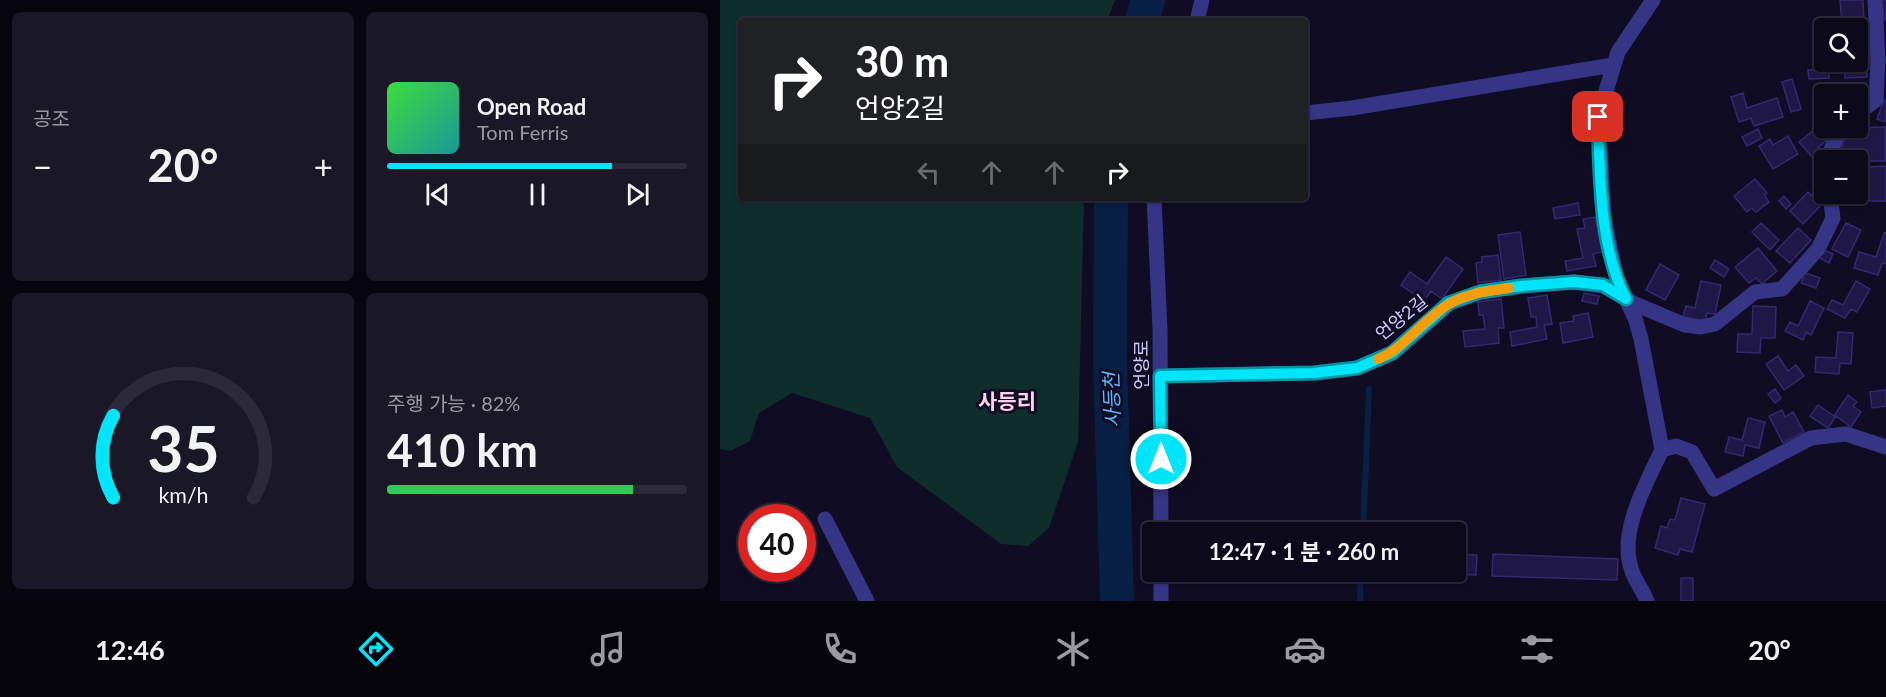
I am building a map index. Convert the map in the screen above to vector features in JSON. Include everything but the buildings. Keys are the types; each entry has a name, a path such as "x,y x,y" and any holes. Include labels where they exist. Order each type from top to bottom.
{"street":[{"path":"1198,18 1202,0"},
{"path":"1647,601 1631,568 1627,541 1646,484 1662,450 1641,339 1635,318 1617,281 1604,218 1598,117 1618,52 1653,0"},
{"path":"1868,106 1876,100 1878,60 1875,0"},
{"path":"1308,113 1352,108 1613,65"},
{"name":"언양로","path":"1154,201 1160,329 1161,522"},
{"name":"언양2길","path":"1160,376 1314,373 1357,368 1392,353 1449,303 1480,292 1521,286 1574,282 1603,285 1626,299 1685,326 1701,327 1714,324 1755,292 1782,289 1818,249 1833,218 1831,204"},
{"path":"1662,450 1676,446 1692,452 1714,489 1811,438 1846,434 1886,447"},
{"path":"825,519 867,601"},
{"path":"1161,582 1161,601"}],"green space":[{"path":"720,0 1115,0 1108,18 738,18 738,201 1084,201 1078,442 1049,528 1028,546 1001,544 897,467 870,418 792,393 759,413 750,441 730,451 720,449"}],"waterway":[{"name":"사등천","path":"1143,18 1148,0"},
{"name":"사등천","path":"1111,201 1110,360 1117,601"},
{"path":"1363,522 1369,389"},
{"path":"1360,601 1361,582"}],"slow traffic":[{"path":"1378,359 1392,353 1449,303 1480,292 1509,288"}],"district":[{"name":"사등리","path":"1007,400"}],"route":[{"path":"1161,459 1160,376 1314,373 1357,368 1392,353 1449,303 1480,292 1574,282 1603,285 1626,299 1617,281 1604,218 1598,117"}]}
